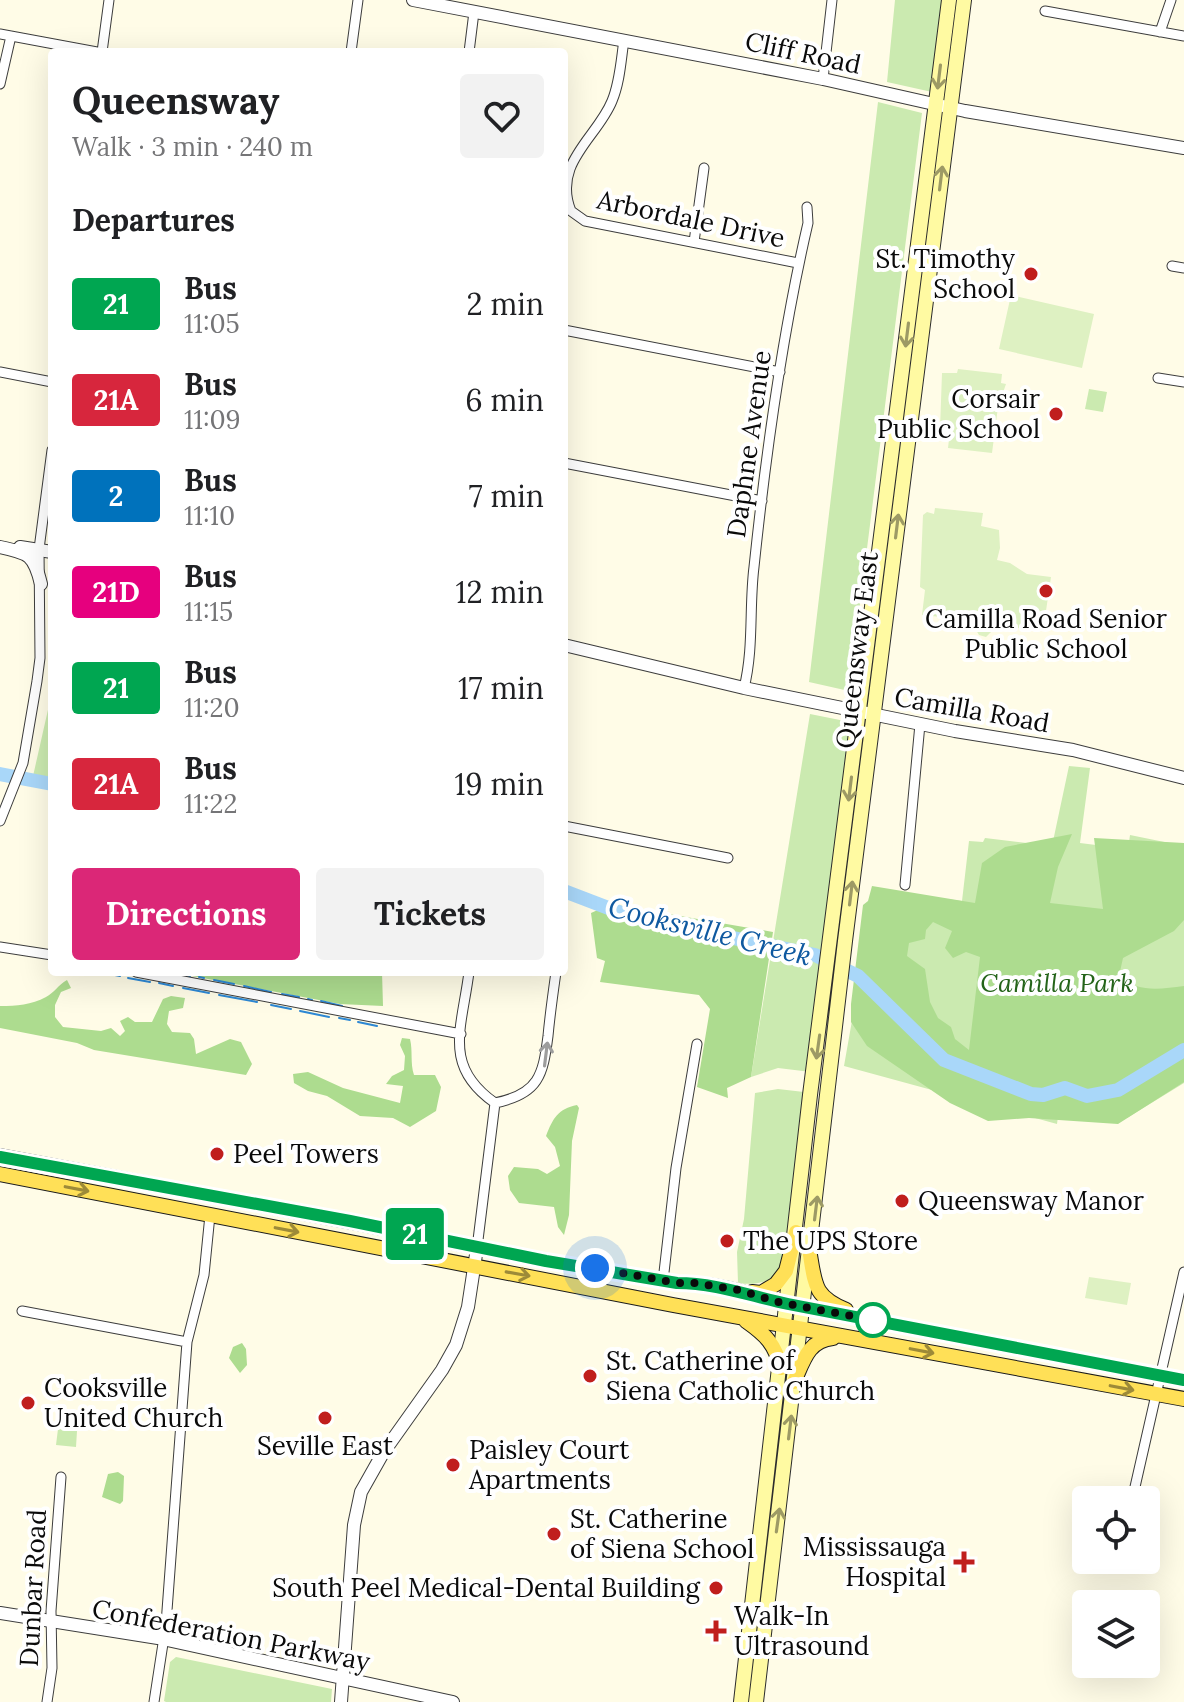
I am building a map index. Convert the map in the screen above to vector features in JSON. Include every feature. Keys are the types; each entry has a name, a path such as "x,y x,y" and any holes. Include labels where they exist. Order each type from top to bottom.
{"main road":[{"name":"Queensway East","path":"943,106 949,0"},
{"name":"Queensway East","path":"795,1306 810,1255 834,976 866,713 943,106 964,0"},
{"name":"Queensway East","path":"795,1306 796,1232 810,1095 834,976"},
{"path":"0,1156 350,1221 477,1248 663,1281 761,1293 776,1284 786,1271 796,1232"},
{"path":"0,1174 792,1327 1184,1399"},
{"path":"810,1255 814,1282 822,1297 865,1318"},
{"path":"739,1290 795,1306 1184,1380"},
{"path":"741,1702 781,1368 795,1306"},
{"path":"739,1316 770,1339 781,1368"},
{"path":"756,1702 794,1382 792,1327"},
{"path":"794,1382 811,1347 822,1339 846,1337"}],"street":[{"path":"101,48 109,0"},
{"path":"352,48 358,0"},
{"name":"Cliff Road","path":"413,0 823,79 943,106 1184,148"},
{"path":"823,79 832,0"},
{"path":"1160,32 1171,0"},
{"path":"1045,11 1184,36"},
{"path":"470,48 474,12"},
{"path":"0,84 5,35 78,48"},
{"name":"Arbordale Drive","path":"624,40 612,102 571,165 568,203 571,211 585,221 798,263"},
{"path":"694,242 704,168"},
{"name":"Daphne Avenue","path":"744,688 752,635 751,601 762,501 798,263 808,223 807,207"},
{"path":"1172,266 1184,268"},
{"path":"568,331 780,372"},
{"path":"0,372 48,381"},
{"path":"1158,378 1184,382"},
{"path":"568,464 762,501"},
{"path":"0,821 21,770 40,658 41,584 48,517"},
{"path":"0,546 46,550"},
{"path":"0,546 32,558 41,584"},
{"name":"Camilla Road","path":"568,646 744,688 920,724 1073,750 1184,778"},
{"path":"40,658 48,657"},
{"path":"905,885 920,724"},
{"path":"568,827 728,858"},
{"path":"0,947 48,954"},
{"path":"157,976 461,1034"},
{"path":"468,976 460,1058 465,1074 473,1085 495,1103"},
{"path":"495,1103 529,1090 541,1075 555,976"},
{"path":"663,1281 677,1156 697,1044"},
{"path":"341,1702 354,1525 361,1492 383,1453 442,1370 456,1345 468,1307 495,1103"},
{"path":"154,1702 164,1641 187,1342 204,1275 210,1215"},
{"path":"1135,1486 1184,1272"},
{"path":"22,1311 187,1342"},
{"name":"Dunbar Road","path":"47,1702 52,1668 51,1622 61,1477"},
{"name":"Confederation Parkway","path":"0,1613 164,1641 453,1702"}],"green space":[{"path":"895,0 943,0 932,92 887,82"},
{"path":"878,102 922,113 849,691 809,682"},
{"path":"1011,295 1094,314 1082,368 999,349"},
{"path":"958,369 1002,374 1001,383 1006,384 998,407 992,453 948,448 950,431 940,429 942,373 957,373"},
{"path":"1089,389 1107,392 1103,412 1085,409"},
{"path":"935,508 983,513 981,526 999,530 997,560 1010,563 1027,574 1051,577 1043,631 1010,627 1011,612 986,637 979,635 970,620 922,615 925,590 920,587 923,515 927,512 934,514"},
{"path":"48,710 48,788 31,785"},
{"path":"810,714 855,723 811,1072 778,1068 751,1077"},
{"name":"Camilla Park","path":"1069,766 1090,768 1080,843 1128,849 1130,835 1184,846 1184,1083 1127,1118 1059,1109 1057,1124 844,1066 875,890 962,901 969,841 983,842 985,838 1052,846"},
{"name":"Camilla Park","path":"1072,834 1058,867 1050,903 1103,909 1094,838 1184,843 1184,920 1174,931 1123,958 1119,976 1142,987 1184,986 1184,1082 1118,1124 1029,1118 988,1121 950,1103 867,1046 851,1022 863,905 868,901 872,886 975,903 982,863 1005,847","holes":["933,922 952,931 945,948 953,958 966,952 980,957 969,1050 955,1039 951,1027 938,1018 930,1002 925,969 907,956 909,943 925,939 926,930"]},
{"path":"611,904 773,932 751,1077 727,1088 728,1098 697,1087 710,1009 699,995 600,982 605,961 597,958 591,913"},
{"path":"192,976 382,976 383,1006 340,1004"},
{"path":"67,980 71,988 61,992 55,1005 55,1017 63,1027 101,1031 111,1028 120,1036 125,1031 120,1021 128,1017 135,1022 152,1022 163,999 171,996 185,998 183,1008 169,1011 167,1024 172,1032 190,1033 196,1054 230,1039 241,1042 252,1064 246,1075 94,1050 77,1043 0,1028 0,1006 40,1000"},
{"path":"402,1038 410,1039 414,1075 435,1075 441,1087 436,1111 410,1127 393,1118 360,1116 327,1096 294,1083 293,1074 308,1072 343,1088 400,1103 403,1086 386,1084 392,1076 404,1070 405,1056 400,1045"},
{"path":"778,1089 804,1092 783,1259 777,1273 766,1281 738,1283 737,1252 744,1219 755,1093"},
{"path":"577,1105 569,1215 564,1235 558,1227 554,1207 519,1203 510,1190 508,1176 514,1167 538,1169 547,1174 560,1166 555,1147 546,1136 557,1115"},
{"path":"1089,1277 1131,1283 1127,1305 1085,1298"},
{"path":"242,1343 246,1349 247,1365 240,1373 229,1358 233,1347"},
{"path":"58,1429 77,1431 76,1447 56,1445"},
{"path":"118,1472 124,1476 123,1501 120,1504 102,1497 108,1474"},
{"path":"176,1657 332,1689 331,1702 166,1702 170,1662"}],"waterway":[{"name":"Cooksville Creek","path":"0,774 48,783"},
{"name":"Cooksville Creek","path":"568,893 632,917 815,955 858,976 944,1060 1031,1094 1043,1095 1065,1088 1087,1096 1118,1090 1184,1050"},
{"path":"199,977 204,978"},
{"path":"128,978 150,982"},
{"path":"214,980 234,984"},
{"path":"159,983 173,986"},
{"path":"244,986 271,992"},
{"path":"183,988 209,993"},
{"path":"282,994 299,997"},
{"path":"219,995 257,1002"},
{"path":"308,999 312,1000"},
{"path":"321,1001 342,1006"},
{"path":"271,1005 291,1009"},
{"path":"300,1011 329,1017"},
{"path":"339,1018 350,1020"},
{"path":"358,1022 377,1026"}],"bus line":[{"name":"21","path":"0,1157 350,1221 546,1261 739,1290 778,1302 1184,1380"}],"place":[{"name":"St. Timothy School","path":"1031,274"},
{"name":"Corsair Public School","path":"1056,414"},
{"name":"Camilla Road Senior Public School","path":"1046,591"},
{"name":"Peel Towers","path":"217,1154"},
{"name":"Queensway Manor","path":"902,1201"},
{"name":"The UPS Store","path":"727,1241"},
{"name":"St. Catherine of Siena Catholic Church","path":"590,1376"},
{"name":"Cooksville United Church","path":"28,1403"},
{"name":"Seville East","path":"325,1418"},
{"name":"Paisley Court Apartments","path":"453,1465"},
{"name":"St. Catherine of Siena School","path":"554,1534"},
{"name":"Mississauga Hospital","path":"964,1562"},
{"name":"South Peel Medical-Dental Building","path":"716,1588"},
{"name":"Walk-In Ultrasound","path":"716,1631"}],"route":[{"path":"595,1268 677,1283 739,1290 778,1302 873,1320"}]}
